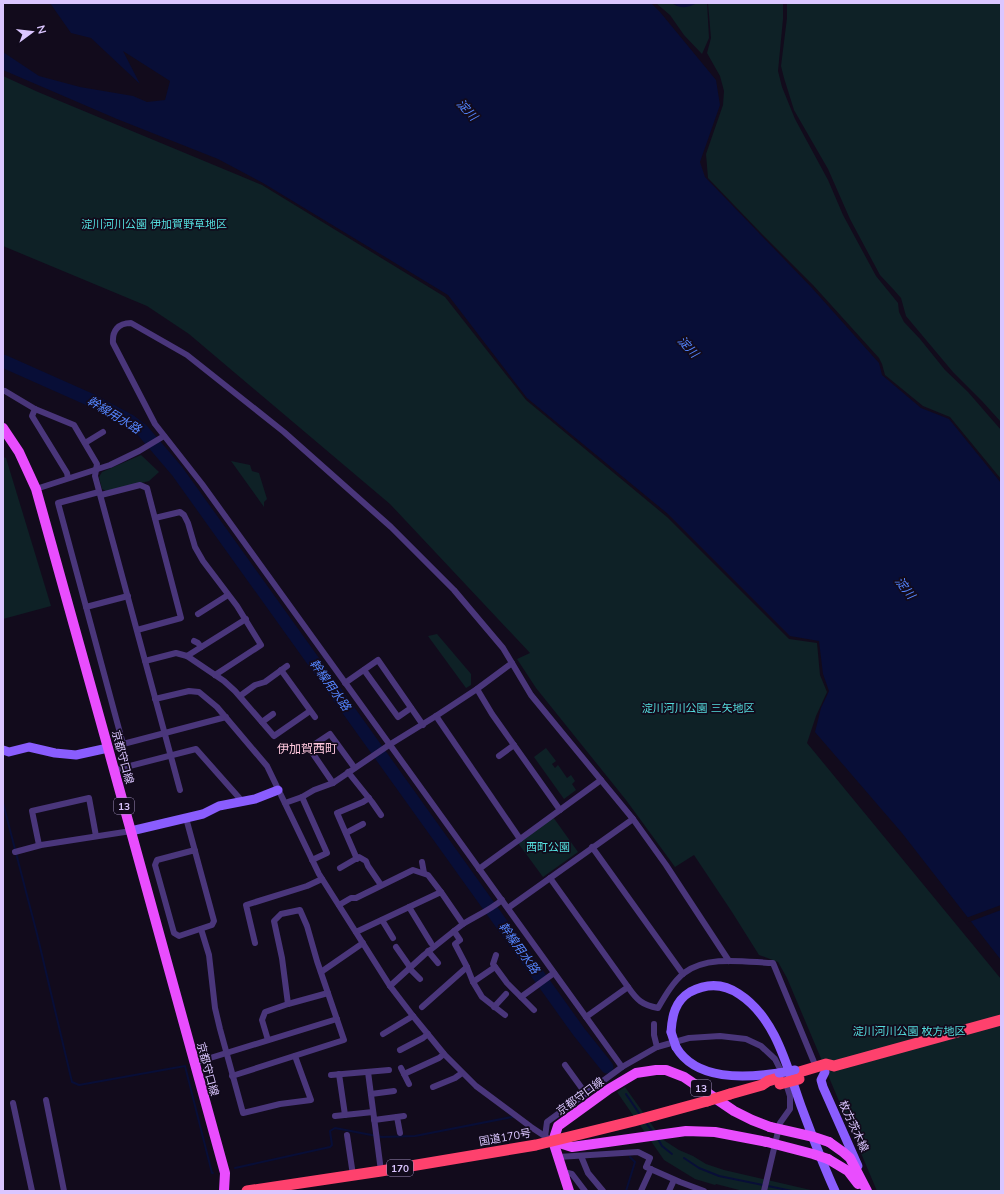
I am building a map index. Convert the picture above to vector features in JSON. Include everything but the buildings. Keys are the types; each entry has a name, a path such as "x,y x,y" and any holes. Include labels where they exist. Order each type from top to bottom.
{"highway":[{"name":"国道170号","path":"248,1191 381,1171 634,1121 762,1085 770,1086 779,1078 797,1073 826,1068 1001,1020"}],"main road":[{"name":"京都守口線","path":"3,428 19,452 36,489 225,1173 224,1191"},
{"path":"3,750 9,752 29,747 54,753 76,755 108,748"},
{"path":"131,831 203,814 219,806 255,799 278,790"},
{"path":"779,1078 716,1073 693,1065 680,1054 671,1032 675,1010 681,1000 698,988 709,985 721,986 732,990 754,1006 763,1017 777,1042 824,1169 835,1191"},
{"name":"枚方茨木線","path":"826,1068 821,1080 822,1087 857,1162 867,1191"},
{"name":"京都守口線","path":"549,1139 558,1126 609,1089 627,1078 636,1073 666,1070 684,1077 734,1111 752,1120 829,1142 850,1158 867,1191"},
{"path":"549,1139 572,1147 686,1131 715,1132 767,1142 828,1159 848,1171 862,1191"},
{"path":"549,1139 558,1157 569,1191"}],"street":[{"path":"622,1067 202,484 155,424 113,344 113,336 116,328 124,323 131,323 187,354 284,432 391,527 454,590 503,648 531,694 633,818 666,865 729,961"},
{"path":"5,391 35,409 74,425 97,464 95,476 180,790"},
{"path":"35,409 32,416 67,473 68,478"},
{"path":"85,443 103,432"},
{"path":"36,489 110,465 139,451 164,436"},
{"path":"137,630 181,618 147,488 140,485 58,503 123,744 226,717"},
{"path":"155,518 180,512 184,515 195,547 203,562 238,606 261,645 215,675"},
{"path":"198,614 228,595"},
{"path":"86,607 128,596"},
{"path":"208,608 211,614"},
{"path":"187,656 246,619"},
{"path":"194,641 198,643 201,648"},
{"path":"145,661 176,653 187,656 224,681 240,696 274,736 310,711"},
{"path":"345,683 378,660 423,725"},
{"path":"285,803 333,783 354,767 423,725 477,689 512,663"},
{"path":"240,696 265,682 287,666"},
{"path":"282,670 314,717"},
{"path":"364,670 398,717 411,708"},
{"path":"477,689 492,714 560,810"},
{"path":"155,700 189,691 200,692 226,717 267,766 322,879 390,986 444,1054 462,1073 476,1086 549,1139"},
{"path":"262,722 273,714"},
{"path":"436,716 520,839"},
{"path":"333,783 309,748 330,734 354,767"},
{"path":"498,756 514,745"},
{"path":"114,770 196,749 242,801"},
{"path":"348,772 381,815"},
{"path":"479,869 601,780"},
{"path":"302,797 327,853 312,860"},
{"path":"39,845 32,811 89,798 96,836"},
{"path":"357,859 337,813 369,798"},
{"path":"186,818 195,850 214,921 212,925 179,936 174,933 155,865 158,860 195,850"},
{"path":"508,908 633,818"},
{"path":"346,832 363,824"},
{"path":"15,852 39,845 131,831"},
{"path":"592,847 683,974"},
{"path":"340,868 359,857 366,861 381,885"},
{"path":"422,862 424,873"},
{"path":"339,905 413,870 428,875 463,924"},
{"path":"550,878 636,999 657,1010 675,983 683,974 695,967 710,963 729,961 773,963 826,1068"},
{"path":"255,943 246,905 307,886 322,879"},
{"path":"356,932 441,892"},
{"path":"390,986 428,951 463,924 486,912 502,900"},
{"path":"409,907 431,943"},
{"path":"232,1076 344,1040 307,926 300,910 281,914 274,921 282,958 288,1004"},
{"path":"382,920 393,938"},
{"path":"201,929 209,955 215,1008 220,1030 243,1113 280,1104 311,1100 296,1056"},
{"path":"454,931 460,940 455,944 473,982 482,997 505,1015"},
{"path":"321,972 363,943"},
{"path":"396,947 410,968 420,979"},
{"path":"428,951 438,963"},
{"path":"496,954 492,964 507,983 534,1010"},
{"path":"422,1007 467,967"},
{"path":"473,982 495,967"},
{"path":"521,997 554,973"},
{"path":"439,981 445,986"},
{"path":"586,1017 628,987"},
{"path":"268,1040 262,1020 265,1012 328,993"},
{"path":"494,1007 506,994"},
{"path":"383,1034 413,1016"},
{"path":"194,1063 337,1019"},
{"path":"654,1024 654,1035 657,1047"},
{"path":"400,1050 428,1034"},
{"path":"549,1139 547,1122 622,1067 657,1047 689,1038 720,1036 746,1038 762,1046 775,1059 784,1077 790,1096 790,1109 780,1124 764,1191"},
{"path":"404,1074 439,1058 444,1054"},
{"path":"565,1065 586,1094"},
{"path":"401,1068 409,1084"},
{"path":"331,1075 389,1070"},
{"path":"368,1072 381,1171"},
{"path":"433,1087 456,1078 462,1073"},
{"path":"338,1074 345,1115"},
{"path":"371,1094 394,1091"},
{"path":"46,1100 64,1191"},
{"path":"13,1103 32,1191"},
{"path":"335,1116 373,1112"},
{"path":"374,1120 401,1117 400,1133"},
{"path":"347,1135 353,1175"},
{"path":"558,1157 638,1152 650,1158 646,1167 674,1180 704,1191"},
{"path":"581,1156 588,1173 602,1191"},
{"path":"641,1191 651,1169"},
{"path":"563,1172 572,1174 585,1191"},
{"path":"669,1191 674,1180"}],"green space":[{"path":"656,3 672,3 677,6 707,3 709,38 702,54 684,35 670,15"},
{"path":"708,3 783,3 778,71 782,87 795,119 828,180 843,215 876,276 898,303 899,312 904,322 945,370 968,392 1001,430 1001,479 950,417 923,406 885,375 879,358 813,285 708,178 706,154 723,105 724,91 720,76 707,53 711,38"},
{"path":"787,3 1001,3 1001,422 953,372 906,316 901,298 880,275 850,219 828,169 794,110 781,66 787,18"},
{"name":"淀川河川公園 三矢地区","path":"3,76 262,185 445,297 526,400 667,517 789,639 817,643 820,675 827,692 816,716 807,743 1001,979 1001,1191 877,1191 787,978 778,962 759,955 694,855 675,867 626,800 536,688 517,659 530,653 390,504 189,334 147,306 3,246"},
{"path":"141,455 159,472 149,481 108,492 102,489 99,477 102,472"},
{"path":"3,457 6,458 51,606 3,619"},
{"path":"231,461 250,465 252,471 259,473 267,499 264,502 264,507"},
{"path":"437,634 471,674 471,685 466,688 428,636"},
{"path":"546,748 556,761 552,764 555,768 558,765 567,778 571,775 575,781 572,784 576,790 564,799 534,757"},
{"name":"西町公園","path":"553,817 578,852 543,877 518,843"},
{"path":"625,1087 662,1139 679,1150 706,1164 724,1170 815,1191 743,1191 695,1179 664,1160 617,1092"}],"water":[{"name":"淀川","path":"50,3 651,3 660,12 716,80 720,105 700,162 705,177 812,288 879,363 882,375 921,408 949,419 1001,483 1001,960 902,833 815,732 821,708 829,691 823,674 819,641 790,636 668,514 527,398 448,295 263,183 218,159 117,119 3,70 3,52 39,76 80,87 133,96 147,102 165,100 170,81 123,51 140,84 91,38 71,33"},
{"path":"672,3 697,3 684,7"}],"pier":[{"path":"1001,905 1001,910 969,922 966,918"}],"waterway":[{"name":"幹線用水路","path":"3,361 93,401 130,421 142,430 177,471 579,1032 607,1067"},
{"path":"3,803 37,934 72,1082 79,1085 185,1066 213,1173"},
{"name":"幹線用水路","path":"626,1094 641,1116"},
{"path":"235,1168 330,1147 332,1145 330,1131 335,1128 382,1137 415,1136 512,1117"},
{"name":"幹線用水路","path":"646,1123 653,1132"},
{"name":"幹線用水路","path":"658,1139 662,1146 672,1154"},
{"path":"626,1191 635,1162 630,1157"},
{"name":"幹線用水路","path":"684,1158 699,1168 719,1176 792,1191"}],"district":[{"name":"伊加賀西町","path":"307,749"}],"park label":[{"name":"淀川河川公園 伊加賀野草地区","path":"154,224"},
{"name":"淀川河川公園 枚方地区","path":"909,1031"}]}
